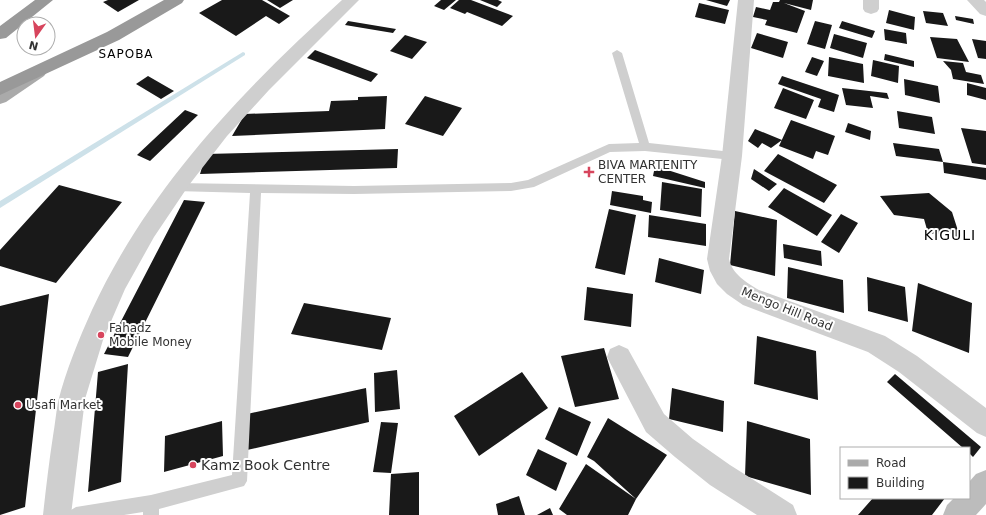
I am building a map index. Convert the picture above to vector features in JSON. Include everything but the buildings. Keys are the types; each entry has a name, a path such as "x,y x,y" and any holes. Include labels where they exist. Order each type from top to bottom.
{"highway":[{"path":"0,34 46,0"},
{"path":"0,89 113,36 176,0"}],"main road":[{"path":"0,98 44,68"},
{"path":"957,515 984,493"}],"street":[{"path":"56,515 72,400 90,339 119,279 148,227 175,187 221,131 272,77 351,0"},
{"name":"Mengo Hill Road","path":"746,0 732,156 718,259 721,271 736,289 752,298 876,344 908,364 986,424"},
{"path":"975,0 986,11"},
{"path":"620,357 655,423 684,448 720,475 783,515"}],"lane":[{"path":"616,53 645,147"},
{"path":"175,187 354,190 511,187 530,184 609,148 645,147 732,156"},
{"path":"76,515 151,509 239,481 256,188"}],"waterway":[{"path":"0,205 243,54"}],"place":[{"name":"BIVA MARTENITY CENTER","path":"589,172"},
{"name":"Fahadz Mobile Money","path":"101,335"},
{"name":"Usafi Market","path":"18,405"},
{"name":"Kamz Book Centre","path":"193,465"}],"district":[{"name":"SAPOBA","path":"126,54"},
{"name":"KIGULI","path":"950,235"}]}
